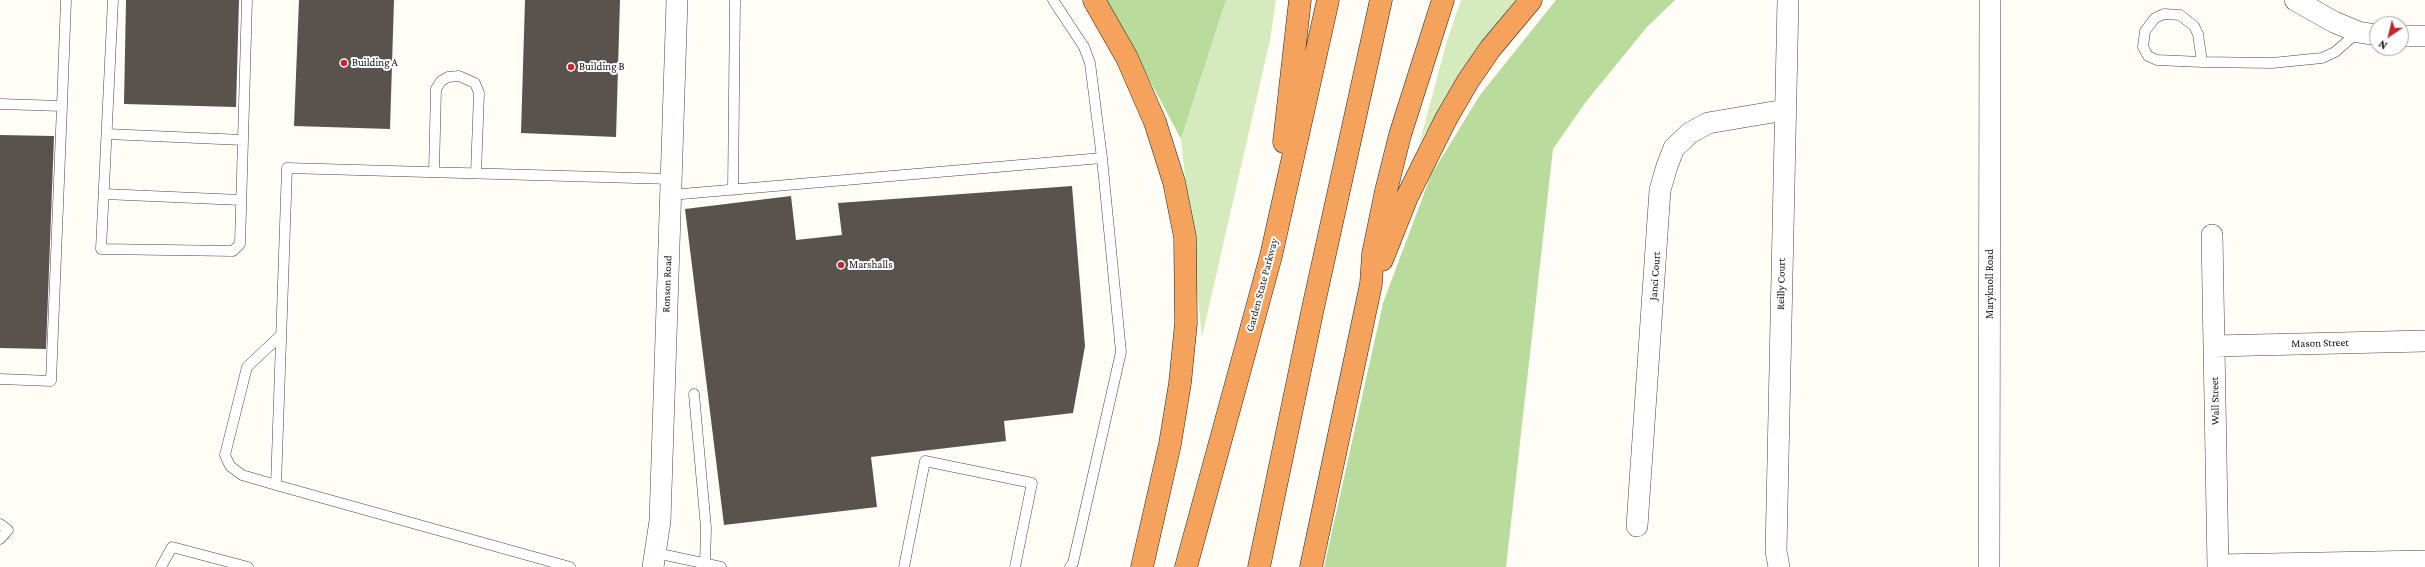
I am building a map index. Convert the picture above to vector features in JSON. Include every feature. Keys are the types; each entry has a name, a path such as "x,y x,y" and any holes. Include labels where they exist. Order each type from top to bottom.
{"highway":[{"path":"1094,0 1126,58 1155,122 1174,182 1185,237 1186,323 1180,382 1170,444 1142,567"},
{"path":"1270,256 1300,0"},
{"name":"Garden State Parkway","path":"1186,567 1270,256 1328,0"},
{"path":"1259,567 1312,308 1381,0"},
{"path":"1310,567 1371,284 1373,254 1398,142 1444,0"},
{"path":"1371,284 1413,184 1446,119 1468,81 1490,49 1531,0"}],"street":[{"name":"Ronson Road","path":"654,560 660,521 677,0"},
{"name":"Reilly Court","path":"1780,567 1776,551 1788,0"},
{"name":"Maryknoll Road","path":"1989,567 1990,0"},
{"path":"2294,0 2334,22 2367,33"},
{"path":"2409,36 2425,36"},
{"name":"Janci Court","path":"1637,526 1660,190 1666,166 1674,148 1690,133 1708,123 1785,110"},
{"name":"Wall Street","path":"2212,235 2218,566"},
{"name":"Mason Street","path":"2214,346 2425,341"},
{"path":"2218,566 2425,561"}],"lane":[{"path":"0,379 51,381 66,0"},
{"path":"113,0 101,249 233,251 240,244 247,0"},
{"path":"733,190 735,0"},
{"path":"1053,0 1084,47 1090,63 1102,158 1121,352 1073,563 1070,567"},
{"path":"2202,62 2198,34 2194,26 2180,15 2164,14 2155,18 2145,31 2143,47 2148,56 2156,60 2202,62 2272,64 2322,58 2367,33"},
{"path":"434,172 436,89 441,81 448,77 459,76 475,83 479,93 476,173"},
{"path":"0,104 62,106"},
{"path":"107,134 243,140"},
{"path":"276,485 287,168 476,173 733,190 1102,158"},
{"path":"104,194 241,200"},
{"path":"281,335 247,367 225,455 230,466 242,476 570,567"},
{"path":"694,394 706,528 705,564"},
{"path":"904,567 925,461 1032,483 1015,567"},
{"path":"0,524 8,530 0,539"},
{"path":"161,567 172,547 248,567"},
{"path":"654,560 705,564 721,567"}],"green space":[{"path":"1107,0 1226,0 1181,139"},
{"path":"1226,0 1276,0 1270,40 1202,337 1181,139"},
{"path":"1461,0 1519,0 1481,43 1420,141 1447,41"},
{"path":"1556,0 1675,0 1647,27 1585,103 1553,149 1506,567 1324,567 1383,303 1431,175 1480,95"}],"building":[{"path":"126,0 239,0 236,107 124,104"},
{"name":"Building A","path":"299,0 394,0 390,129 294,126"},
{"name":"Building B","path":"525,0 620,0 616,137 521,133"},
{"path":"0,135 54,136 46,349 0,348"},
{"path":"1072,186 1085,346 1073,413 1004,421 1006,441 871,457 877,507 724,525 685,209 791,196 796,240 842,235 838,203"}],"place":[{"name":"Building A","path":"344,63"},
{"name":"Building B","path":"571,67"},
{"name":"Marshalls","path":"841,265"}]}
